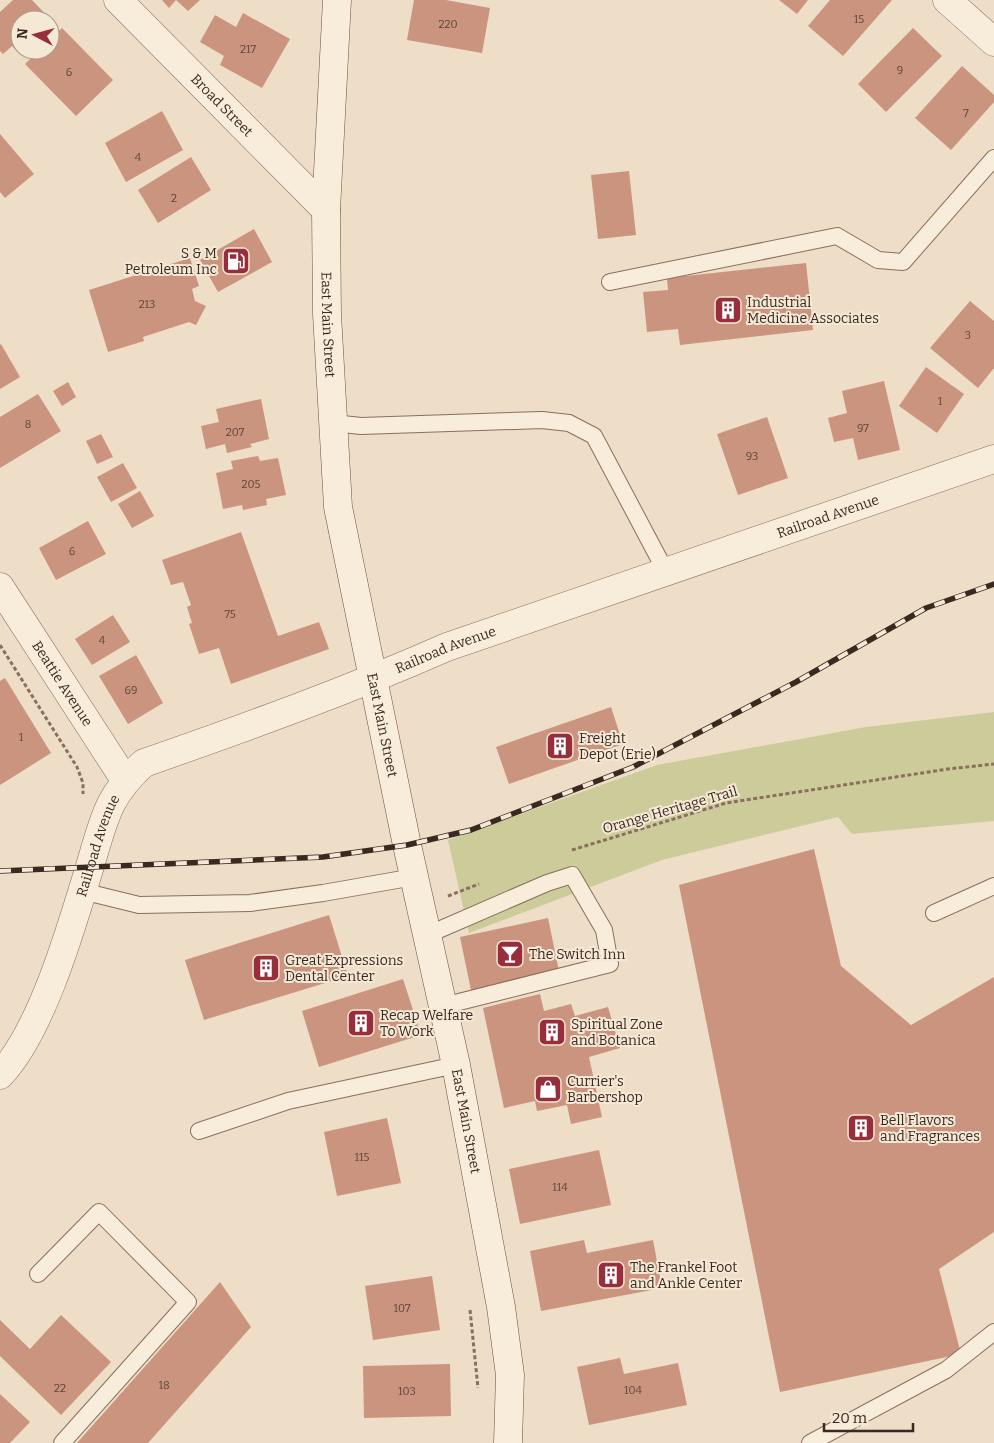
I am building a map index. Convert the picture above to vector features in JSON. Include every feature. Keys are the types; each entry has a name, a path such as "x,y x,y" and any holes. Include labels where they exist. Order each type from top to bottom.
{"street":[{"name":"Broad Street","path":"118,0 326,210"},
{"name":"East Main Street","path":"337,0 326,210 327,314 338,507 365,648 374,680 414,877 456,1065 501,1307 510,1375 508,1443"},
{"path":"948,0 994,42"},
{"name":"Railroad Avenue","path":"0,1075 20,1050 34,1022 60,957 104,820 115,793 125,780 144,763 301,708 374,680 447,647 991,457"},
{"name":"Beattie Avenue","path":"0,587 125,780"}],"lane":[{"path":"610,282 838,236 878,260 903,262 994,158"},
{"path":"333,423 361,426 542,420 569,424 594,436 666,572"},
{"path":"427,935 547,883 572,875 604,930 610,964 443,1006"},
{"path":"82,891 139,905 250,903 323,893 414,877"},
{"path":"934,913 994,886"},
{"path":"199,1131 288,1101 456,1065"},
{"path":"38,1274 99,1212 188,1302 62,1443"},
{"path":"810,1443 946,1370 994,1332"}],"path":[{"path":"0,645 77,768 83,784 82,800"},
{"name":"Orange Heritage Trail","path":"565,853 726,803 948,769 994,764"},
{"path":"421,906 484,882"},
{"path":"469,1302 479,1395"}],"green space":[{"path":"994,712 994,821 852,834 838,817 662,860 469,933 448,840 657,765 866,727"}],"building":[{"path":"13,0 32,0 42,10 10,10 10,48 3,54 0,51 0,12"},
{"path":"162,0 176,0 169,8"},
{"path":"176,0 200,0 188,11"},
{"path":"414,0 446,0 490,8 482,53 407,40"},
{"path":"779,0 808,0 797,14"},
{"path":"830,0 892,0 843,56 808,26"},
{"path":"243,13 290,39 262,88 220,65 224,56 200,42 215,15 236,27"},
{"path":"62,28 113,80 76,116 25,64 29,60 60,60 60,30"},
{"path":"913,28 942,56 886,112 858,84"},
{"path":"962,66 994,95 994,102 951,150 915,118"},
{"path":"162,111 183,150 126,182 105,143"},
{"path":"0,134 34,174 5,198 0,192"},
{"path":"191,157 211,190 158,223 138,190"},
{"path":"629,171 636,235 598,239 591,175"},
{"name":"S & M Petroleum Inc","path":"254,229 272,262 218,292 200,260"},
{"path":"190,258 199,286 192,289 195,301 206,306 196,325 189,322 143,337 144,341 108,352 89,290"},
{"name":"Industrial Medicine Associates","path":"806,263 813,330 680,345 678,329 647,332 643,292 668,290 667,278"},
{"path":"970,301 994,321 994,368 978,388 930,348"},
{"path":"0,345 20,377 0,389"},
{"path":"926,367 964,394 937,433 899,406"},
{"path":"884,381 900,450 858,460 853,438 834,442 828,418 847,413 842,391"},
{"path":"68,382 76,397 62,406 53,391"},
{"path":"38,394 61,431 0,468 0,417"},
{"path":"261,399 269,439 250,444 252,447 227,453 225,444 206,449 201,426 219,422 216,409"},
{"path":"767,417 788,478 738,495 717,434"},
{"path":"101,434 113,457 97,464 86,441"},
{"path":"258,456 260,461 278,458 286,495 266,499 267,505 243,510 242,505 223,509 216,473 233,469 231,461"},
{"path":"123,463 137,488 111,502 97,477"},
{"path":"140,491 154,516 132,528 118,504"},
{"path":"88,521 106,554 56,580 39,548"},
{"path":"241,532 278,636 319,622 329,649 231,684 219,648 199,654 189,624 192,623 187,607 191,605 183,582 171,585 162,560"},
{"path":"113,615 130,642 92,665 75,639"},
{"path":"136,655 163,703 128,724 99,676"},
{"path":"5,678 51,753 0,785 0,681"},
{"name":"Freight Depot (Erie)","path":"611,707 623,744 509,784 496,747"},
{"name":"Bell Flavors and Fragrances","path":"814,849 841,966 911,1025 994,977 994,1232 939,1269 961,1354 780,1392 679,885"},
{"name":"Great Expressions Dental Center","path":"329,915 348,976 204,1020 185,960"},
{"name":"The Switch Inn","path":"548,918 559,971 471,990 460,937"},
{"name":"Recap Welfare To Work","path":"403,979 421,1035 319,1067 302,1011"},
{"name":"Spiritual Zone and Botanica","path":"540,994 544,1011 571,1004 575,1016 608,1007 620,1048 589,1057 602,1117 571,1124 567,1105 537,1111 535,1101 504,1108 483,1008"},
{"path":"387,1118 401,1183 337,1196 324,1132"},
{"path":"599,1150 611,1205 520,1224 509,1169"},
{"name":"The Frankel Foot and Ankle Center","path":"584,1240 587,1253 653,1240 662,1288 541,1311 530,1251"},
{"path":"432,1276 440,1330 373,1340 365,1286"},
{"path":"220,1282 251,1327 148,1443 77,1443"},
{"path":"61,1315 111,1362 61,1415 0,1356 0,1320 30,1349"},
{"path":"620,1358 624,1374 678,1363 687,1405 589,1425 577,1367"},
{"path":"450,1364 451,1416 364,1418 363,1366"},
{"path":"0,1394 30,1422 10,1443 0,1443"}],"railway":[{"path":"0,871 323,857 407,845 471,830 633,767 796,682 926,608 994,584"}],"place":[{"name":"S & M Petroleum Inc","path":"236,261"},
{"name":"Industrial Medicine Associates","path":"728,310"},
{"name":"Freight Depot (Erie)","path":"560,746"},
{"name":"The Switch Inn","path":"510,954"},
{"name":"Great Expressions Dental Center","path":"266,968"},
{"name":"Recap Welfare To Work","path":"361,1023"},
{"name":"Spiritual Zone and Botanica","path":"552,1032"},
{"name":"Currier's Barbershop","path":"548,1089"},
{"name":"Bell Flavors and Fragrances","path":"861,1128"},
{"name":"The Frankel Foot and Ankle Center","path":"611,1275"}]}
